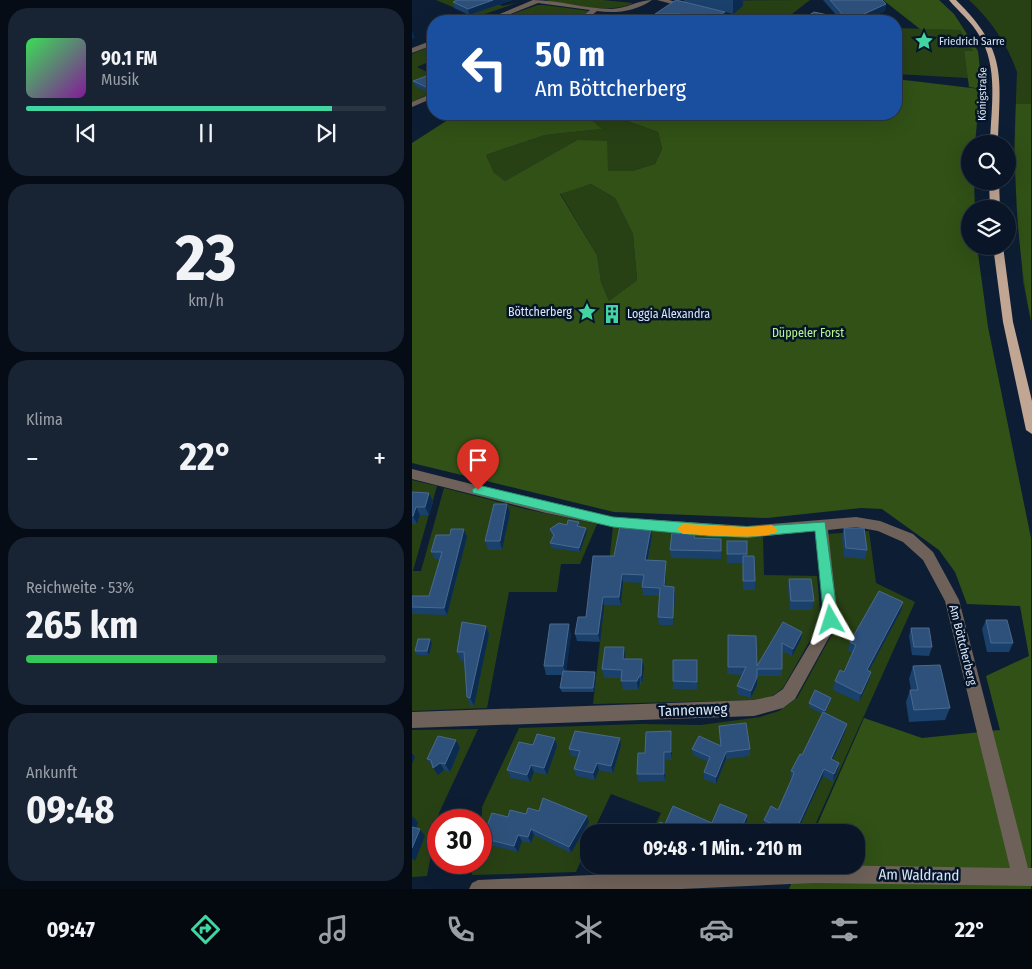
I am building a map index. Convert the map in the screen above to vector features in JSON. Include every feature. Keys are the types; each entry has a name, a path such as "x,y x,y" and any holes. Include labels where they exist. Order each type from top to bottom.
{"main road":[{"name":"Königstraße","path":"952,0 982,32 996,64 994,135"},
{"path":"999,255 1008,322 1032,430"}],"street":[{"path":"503,15 537,2 594,10 626,9 649,0"},
{"path":"660,0 724,15"},
{"path":"588,15 594,10"},
{"path":"412,51 427,45"},
{"path":"412,105 427,98"},
{"name":"Am Böttcherberg","path":"412,474 546,508 613,522 708,531 747,532 856,522 895,532 908,538 920,547 935,567 952,600 1026,876"},
{"name":"Tannenweg","path":"412,720 754,708 776,703 794,688 831,620 821,525"},
{"name":"Am Waldrand","path":"478,889 814,874 1026,876"}],"green space":[{"path":"436,0 487,0 503,6 519,2 482,15 472,15"},
{"path":"546,0 602,0 633,3 603,9 577,7"},
{"path":"810,0 791,15 740,15 676,1"},
{"path":"883,0 939,0 954,14 978,51 982,89 969,87 964,51 973,51 960,30 920,29"},
{"path":"969,0 1031,0 1031,321 1023,281 1016,182 1015,135 1017,72 1009,52 998,33"},
{"path":"538,5 589,11 584,15 509,15"},
{"path":"902,28 960,30 973,51 964,51 968,78 902,74"},
{"path":"427,48 427,63 417,67 427,72 427,95 412,102 412,54"},
{"name":"Düppeler Forst","path":"902,80 980,89 976,135 961,135 961,190 974,190 975,200 961,200 961,255 978,255 988,327 1031,538 1031,889 789,889 795,874 865,874 865,824 818,824 864,718 922,738 1000,730 986,676 1029,656 1020,606 967,604 955,572 939,550 882,509 861,508 767,518 614,512 412,463 412,143 448,120 591,120 602,129 545,135 486,155 494,173 505,181 577,140 607,141 608,171 632,171 655,164 662,149 658,132 625,120 902,120","holes":["591,184 615,198 633,234 637,280 609,301 601,282 597,255 560,194"]},
{"path":"1016,104 1031,104 1031,321 1019,240"},
{"path":"591,120 625,120 658,132 662,149 655,164 632,171 608,171 577,140 505,181 494,174 486,155 545,135 601,129"},
{"path":"591,184 615,198 633,234 637,280 609,301 601,282 597,255 560,193"},
{"path":"412,480 437,486 413,571 421,571 444,488 525,509 597,524 580,564 561,564 557,592 509,592 487,708 412,711"},
{"path":"613,527 712,536 763,537 764,575 817,576 821,621 783,688 767,700 593,704"},
{"path":"869,531 876,583 915,602 816,824 656,824 661,813 611,794 597,824 580,824 580,863 576,872 472,875 492,874 492,809 482,809 482,807 519,728 642,724 701,725 760,717 779,711 797,698 837,625 828,534"},
{"path":"478,729 441,809 427,809 427,876 412,877 412,730"}],"building":[{"path":"457,0 493,0 468,9 453,2"},
{"path":"676,0 725,12 719,15 655,14"},
{"path":"830,0 882,0 886,4 862,15 843,15"},
{"path":"814,12 828,15 809,15"},
{"path":"427,76 427,88 413,81"},
{"path":"412,492 429,493 425,507 416,507 413,516 412,516"},
{"path":"494,504 507,504 500,541 485,541"},
{"path":"568,520 579,522 577,526 586,528 579,548 550,543 554,535 550,529 559,523 567,525"},
{"path":"620,526 651,528 645,560 666,561 664,586 674,587 673,618 658,617 660,588 642,587 644,575 622,574 619,597 603,597 598,634 575,634 578,617 586,617 593,556 614,556"},
{"path":"844,528 864,528 867,550 846,548"},
{"path":"451,529 464,529 444,608 412,607 412,596 429,596 442,552 431,552 436,535 450,535"},
{"path":"672,532 695,533 694,538 721,539 721,551 670,550"},
{"path":"727,541 747,541 747,554 727,554"},
{"path":"743,556 754,556 755,581 743,581"},
{"path":"789,579 811,579 814,601 791,601"},
{"path":"879,591 903,602 867,670 871,672 861,694 835,681 840,670 844,672 856,645 850,642"},
{"path":"986,620 1007,620 1013,643 991,643"},
{"path":"462,622 486,626 470,698 467,697 464,652 457,652"},
{"path":"783,622 802,632 793,649 782,643 782,669 757,669 757,677 751,691 737,686 746,667 728,667 728,635 756,636 757,666"},
{"path":"550,624 569,624 563,666 544,666"},
{"path":"911,628 929,628 932,647 914,647"},
{"path":"418,639 430,639 427,651 415,651"},
{"path":"605,647 624,647 623,659 642,659 641,676 639,676 637,681 621,681 622,670 602,669"},
{"path":"673,660 697,660 697,682 673,681"},
{"path":"940,665 950,708 914,710 910,690 918,690 913,666"},
{"path":"563,671 595,672 593,688 560,688"},
{"path":"815,690 831,698 825,711 809,703"},
{"path":"823,712 847,724 831,759 839,763 834,774 824,769 799,824 772,824 764,820 771,806 778,810 793,776 794,772 791,771 800,754 802,755"},
{"path":"746,723 750,749 726,752 716,777 704,772 710,757 692,749 699,736 721,746 719,726"},
{"path":"575,731 620,738 611,766 597,763 593,773 574,769 580,751 569,749"},
{"path":"671,731 671,752 664,752 664,774 637,774 638,753 645,753 646,732"},
{"path":"537,734 555,738 544,768 531,765 527,775 507,770 519,742 533,745"},
{"path":"438,736 456,740 445,764 440,763 433,768 431,760 427,759"},
{"path":"543,798 587,816 582,824 580,824 580,828 569,847 531,829 528,837 518,835 514,846 492,840 492,813 508,817 510,810 526,814 528,808 539,811"},
{"path":"720,804 747,815 743,824 665,824 673,806 712,823"},
{"path":"412,827 420,829 412,848"}],"slow traffic":[{"path":"683,529 747,532 772,530"}],"place":[{"name":"Friedrich Sarre","path":"924,41"},
{"name":"Böttcherberg","path":"587,312"},
{"name":"Loggia Alexandra","path":"612,314"}],"route":[{"path":"478,490 546,508 613,522 708,531 747,532 821,525 831,620"}]}
